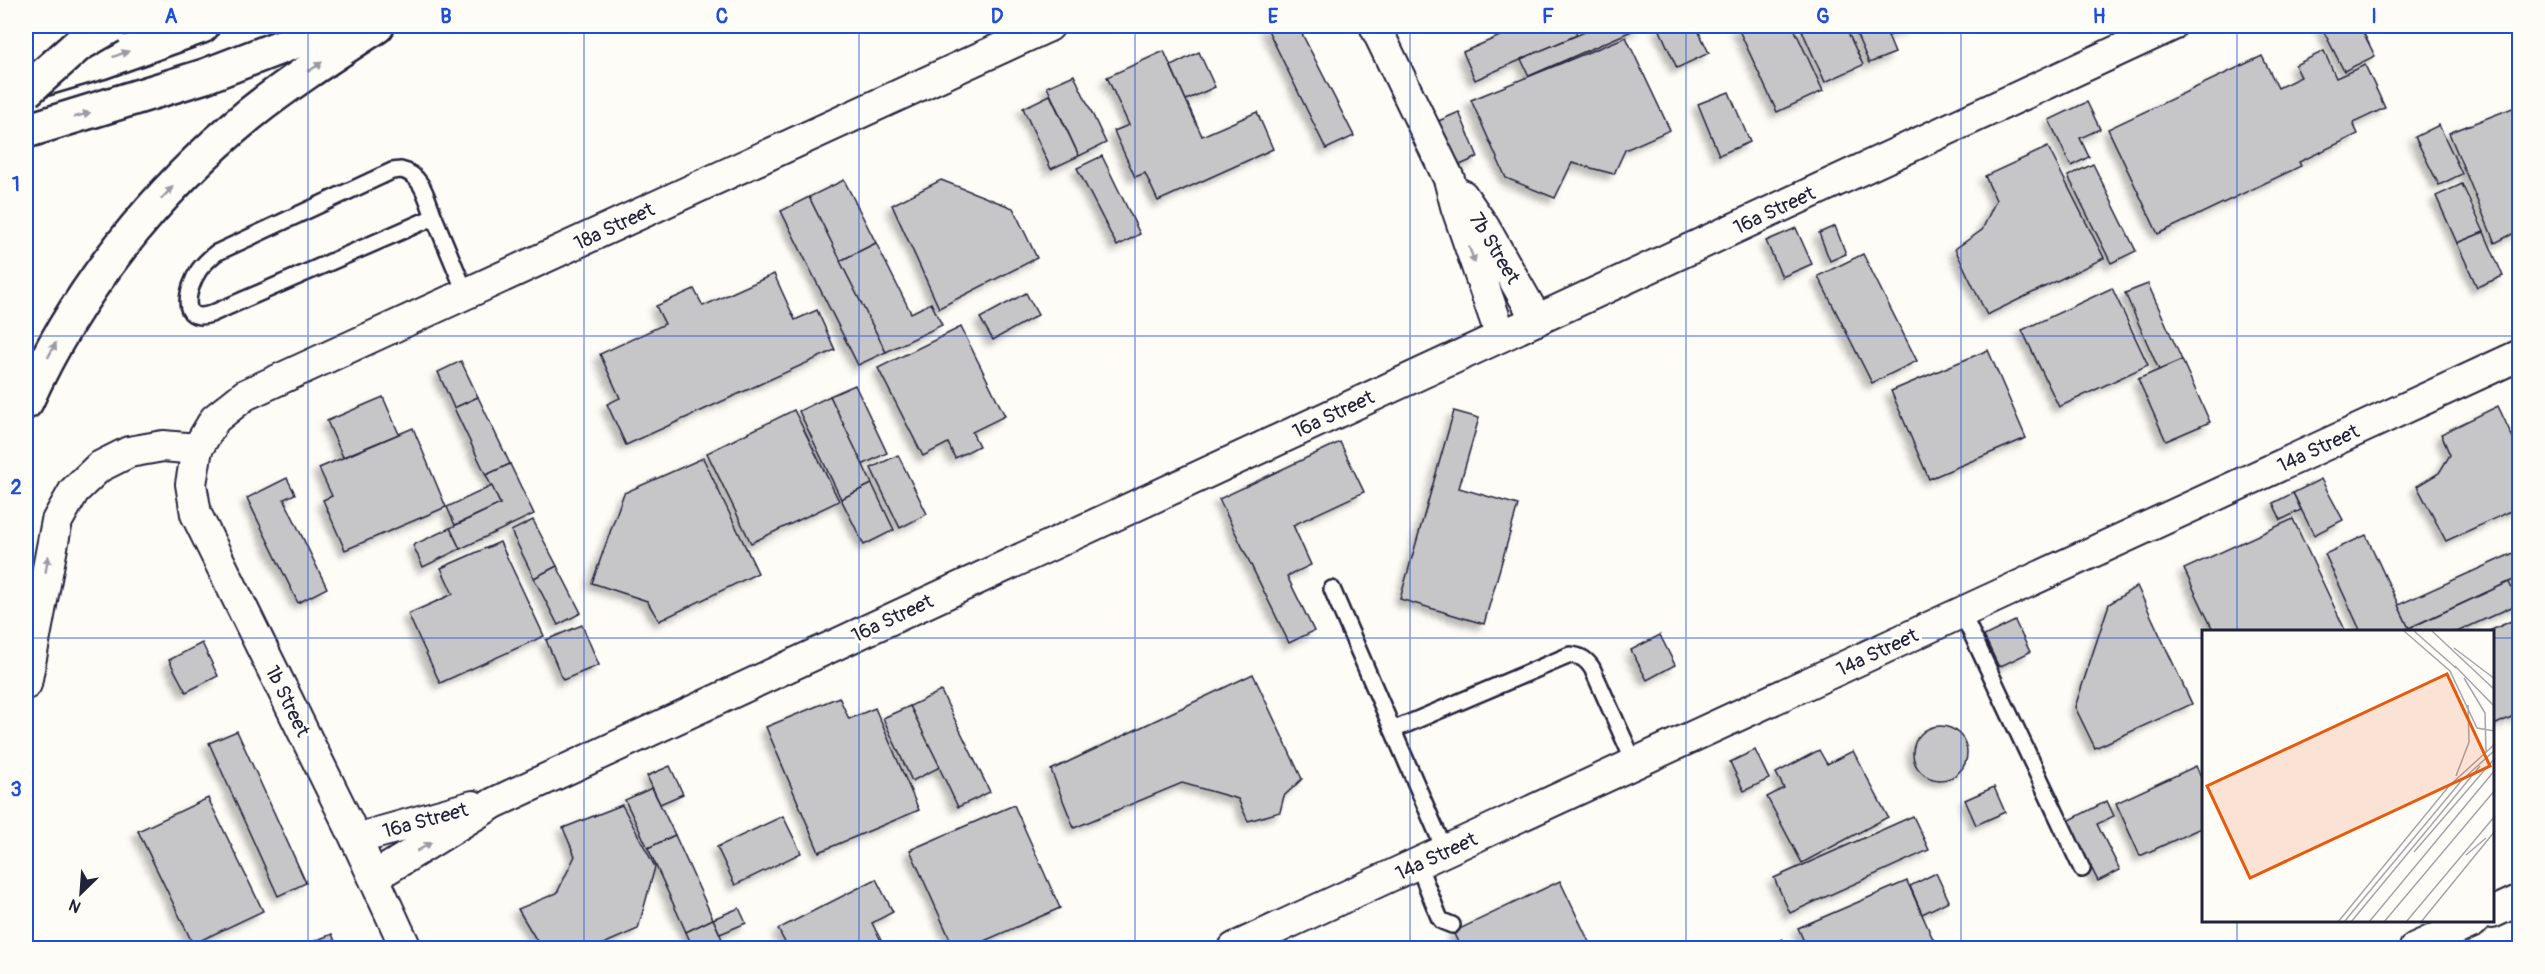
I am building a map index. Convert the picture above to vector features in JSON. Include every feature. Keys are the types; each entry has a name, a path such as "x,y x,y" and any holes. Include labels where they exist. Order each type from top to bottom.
{"main road":[{"path":"26,91 78,45 111,26"},
{"path":"26,85 101,62 202,26"},
{"path":"26,131 205,76 334,26"},
{"path":"26,402 59,337 91,287 164,195 250,114 296,79 377,26"}],"street":[{"name":"18a Street","path":"197,449 215,419 245,395 1049,26"},
{"name":"16a Street","path":"374,877 494,803 2171,26"},
{"name":"7b Street","path":"1378,28 1449,179 1484,227 1537,320"},
{"name":"7b Street","path":"1449,179 1455,206 1501,336"},
{"name":"14a Street","path":"1234,948 2520,355"},
{"path":"26,684 57,521 74,491 99,467 129,452 163,446 197,449"},
{"name":"1b Street","path":"197,449 191,484 196,514 356,839 406,948"},
{"name":"16a Street","path":"356,839 459,809 494,803"},
{"path":"2494,913 2520,900"},
{"path":"2415,948 2469,923"}],"lane":[{"path":"434,217 211,314 202,317 188,306 187,297 198,271 216,253 392,171 409,171 416,177 434,217 466,294"},
{"path":"1332,589 1445,851"},
{"path":"1962,613 2082,869"},
{"path":"1393,730 1570,655 1579,656 1587,660 1592,668 1635,764"},
{"path":"1418,864 1439,916 1442,921 1452,925"}],"building":[{"path":"1266,26 1298,26 1354,136 1326,149"},
{"path":"1523,26 1573,26 1577,35 1475,80 1463,52"},
{"path":"1599,26 1643,26 1529,76 1521,59"},
{"path":"1658,26 1696,26 1709,53 1677,68"},
{"path":"1737,26 1793,26 1823,91 1777,112"},
{"path":"1800,26 1827,26 1829,28 1845,26 1863,65 1825,82"},
{"path":"1853,26 1913,26 1888,36 1895,53 1869,63"},
{"path":"2321,26 2360,26 2375,56 2344,71"},
{"path":"1626,37 1670,130 1625,150 1614,174 1572,163 1555,198 1506,178 1471,100"},
{"path":"1164,51 1202,136 1257,112 1273,149 1158,201 1145,173 1135,177 1114,131 1129,125 1107,77"},
{"path":"2324,51 2336,78 2365,65 2385,108 2353,123 2358,134 2299,162 2301,166 2158,234 2108,129 2262,56 2278,88 2301,77 2295,65"},
{"path":"1199,52 1215,87 1186,100 1171,66"},
{"path":"1074,75 1106,143 1079,156 1047,87"},
{"path":"1729,92 1750,142 1719,155 1698,104"},
{"path":"1050,95 1079,156 1051,169 1023,108"},
{"path":"2087,102 2100,129 2080,138 2089,157 2071,166 2049,120"},
{"path":"2520,105 2520,230 2495,243 2449,133"},
{"path":"1459,112 1478,157 1453,168 1434,123"},
{"path":"2439,125 2462,174 2439,185 2415,137"},
{"path":"2048,147 2104,258 1987,315 1955,249 1982,230 1996,200 1985,176"},
{"path":"1102,156 1140,234 1117,246 1077,168"},
{"path":"2093,164 2136,251 2111,263 2068,176"},
{"path":"844,180 876,243 840,261 809,197"},
{"path":"941,180 1013,208 1037,258 939,308 892,205"},
{"path":"2462,184 2484,232 2457,243 2436,196"},
{"path":"809,197 886,352 858,365 781,211"},
{"path":"1835,226 1846,254 1830,261 1819,233"},
{"path":"1796,228 1812,264 1782,277 1766,241"},
{"path":"2484,232 2503,276 2477,287 2457,243"},
{"path":"876,243 911,313 931,303 942,325 886,352 840,261"},
{"path":"1863,254 1917,361 1872,383 1818,276"},
{"path":"774,274 795,320 817,310 835,350 626,445 607,404 620,398 600,354 665,324 656,306 694,289 703,306"},
{"path":"2148,284 2182,360 2159,370 2125,293"},
{"path":"2112,288 2148,365 2059,407 2022,330"},
{"path":"1026,293 1038,315 993,340 980,318"},
{"path":"961,327 1005,416 972,432 979,446 955,458 948,443 923,456 878,368"},
{"path":"1988,350 2026,438 1929,479 1891,391"},
{"path":"2182,360 2210,422 2166,441 2138,379"},
{"path":"461,361 478,397 454,408 438,372"},
{"path":"855,385 887,453 862,465 830,396"},
{"path":"830,396 872,484 841,499 799,411"},
{"path":"383,397 399,434 343,457 327,421"},
{"path":"478,397 510,464 486,475 454,408"},
{"path":"2498,406 2520,453 2520,507 2446,541 2417,486 2439,473 2450,455 2441,434"},
{"path":"794,410 839,501 751,543 707,453"},
{"path":"1454,411 1479,418 1459,488 1518,505 1484,624 1400,599"},
{"path":"413,428 446,507 345,550 323,500 332,496 319,468"},
{"path":"1340,442 1364,492 1293,525 1311,565 1287,576 1314,631 1289,643 1219,499"},
{"path":"898,455 927,514 900,528 871,468"},
{"path":"703,458 758,573 659,621 647,601 592,583 624,493"},
{"path":"510,464 534,514 460,549 450,528 500,504 486,475"},
{"path":"287,478 295,494 284,499 327,588 298,603 247,498"},
{"path":"2321,479 2343,520 2314,535 2293,493"},
{"path":"872,484 894,530 864,545 841,499"},
{"path":"492,486 500,504 455,525 447,507"},
{"path":"2293,493 2301,510 2281,520 2273,503"},
{"path":"2293,519 2345,630 2213,630 2184,569"},
{"path":"533,520 557,566 534,578 511,531"},
{"path":"450,528 460,549 423,567 413,545"},
{"path":"2366,535 2409,628 2405,630 2360,630 2325,554"},
{"path":"500,542 544,636 440,683 408,614 453,594 441,568"},
{"path":"2520,550 2520,577 2409,628 2398,605"},
{"path":"557,566 581,613 558,625 534,578"},
{"path":"2509,582 2518,604 2461,630 2405,630"},
{"path":"2137,586 2192,704 2095,748 2075,707 2109,604"},
{"path":"2518,618 2520,713 2494,725 2494,630 2491,630"},
{"path":"2015,621 2030,652 1999,667 1984,636"},
{"path":"582,625 599,665 563,680 546,640"},
{"path":"1660,635 1675,665 1647,680 1631,650"},
{"path":"202,643 218,676 186,692 169,660"},
{"path":"1253,674 1302,779 1284,796 1280,812 1248,821 1238,799 1182,783 1074,828 1051,770"},
{"path":"941,691 990,792 958,807 910,706"},
{"path":"839,697 849,719 875,708 919,810 819,852 766,727"},
{"path":"910,706 940,767 912,781 883,718"},
{"path":"1935,726 1945,726 1959,734 1965,743 1967,753 1965,763 1959,772 1945,780 1935,780 1918,768 1913,758 1913,748 1925,731"},
{"path":"237,731 306,883 278,896 209,743"},
{"path":"1755,750 1769,779 1744,791 1730,762"},
{"path":"1819,750 1827,764 1853,751 1888,817 1802,863 1767,797 1784,788 1776,773"},
{"path":"670,766 683,794 660,804 647,776"},
{"path":"2196,766 2202,779 2202,827 2140,856 2116,803"},
{"path":"1994,787 2005,812 1976,825 1965,800"},
{"path":"652,788 675,835 648,848 625,800"},
{"path":"208,798 263,911 193,944 138,831"},
{"path":"2107,801 2114,816 2097,824 2120,870 2098,881 2068,821"},
{"path":"622,805 655,867 638,929 594,948 541,948 518,909 557,893 575,856 563,828"},
{"path":"1014,805 1060,908 968,948 954,948 910,850"},
{"path":"783,816 801,853 735,885 717,847"},
{"path":"1913,816 1929,850 1790,913 1774,878"},
{"path":"675,835 713,919 686,932 648,848"},
{"path":"1936,873 1949,901 1922,914 1910,886"},
{"path":"876,879 893,912 872,923 885,948 788,948 778,929"},
{"path":"1560,881 1592,948 1461,948 1453,932"},
{"path":"1907,881 1937,948 1807,948 1798,928"},
{"path":"739,908 746,923 720,934 713,919"},
{"path":"713,919 726,948 693,948 686,932"},
{"path":"332,934 338,948 298,948"},
{"path":"1782,939 1787,948 1763,948"}]}
